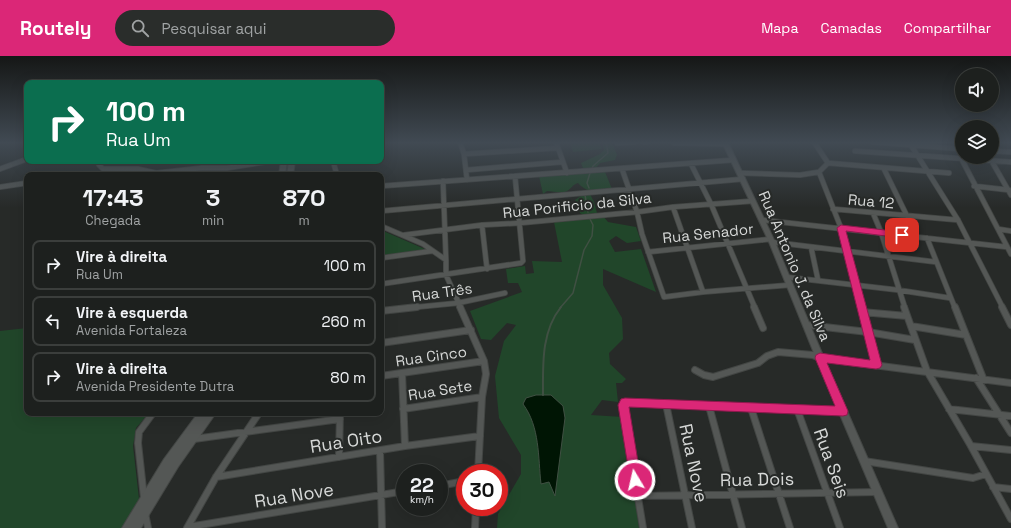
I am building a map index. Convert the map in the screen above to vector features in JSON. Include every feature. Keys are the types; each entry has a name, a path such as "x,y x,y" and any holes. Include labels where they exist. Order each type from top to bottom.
{"street":[{"path":"0,169 13,164"},
{"path":"99,164 110,170 138,168 152,172"},
{"path":"165,172 202,168 227,168 251,164"},
{"path":"465,164 467,180"},
{"path":"466,170 538,164"},
{"path":"563,164 567,173"},
{"path":"384,186 691,164"},
{"path":"691,164 711,204 726,244 762,328"},
{"name":"Rua Antonio J. da Silva","path":"736,164 762,220 893,528"},
{"path":"384,211 701,183 741,176 800,175 819,172 827,164"},
{"path":"839,164 949,172"},
{"path":"922,164 971,243 1011,325"},
{"path":"964,164 1011,254"},
{"path":"993,164 1011,195"},
{"path":"884,168 907,216"},
{"path":"622,169 664,298 703,292 790,286"},
{"path":"819,172 841,228 876,365"},
{"path":"384,284 487,269 521,263 524,261 515,176"},
{"path":"443,182 446,275 484,361 486,374 482,397 478,464"},
{"path":"0,187 24,183"},
{"path":"974,186 1009,190"},
{"name":"Rua Porificio da Silva","path":"404,235 482,225 520,223 637,212 673,207 753,201"},
{"path":"673,207 686,248 703,292"},
{"name":"Rua 12","path":"833,209 958,220"},
{"path":"873,213 881,232 898,290 927,371 971,446 1011,519"},
{"path":"762,220 1007,247"},
{"path":"482,225 487,269"},
{"path":"384,227 423,244 446,260"},
{"path":"998,229 1011,230"},
{"path":"927,238 983,378"},
{"name":"Rua Senador","path":"648,252 771,241 936,262"},
{"path":"811,247 818,280"},
{"path":"384,258 432,251"},
{"path":"786,277 855,284 950,298"},
{"name":"Rua Três","path":"384,311 458,303 505,294"},
{"path":"862,312 907,316"},
{"path":"807,325 868,332 915,340"},
{"path":"911,326 966,335"},
{"path":"384,343 471,330"},
{"path":"695,370 704,375 713,377 758,363 767,356 778,352 813,355 820,358 983,378 1011,383"},
{"name":"Rua Cinco","path":"384,376 484,361"},
{"path":"402,373 405,446"},
{"path":"976,378 1011,433"},
{"name":"Rua Sete","path":"403,409 482,397"},
{"path":"643,528 623,405 625,403 843,411"},
{"name":"Rua Nove","path":"666,404 692,528"},
{"path":"709,406 742,528"},
{"path":"751,408 790,528"},
{"name":"Rua Seis","path":"796,409 840,528"},
{"path":"949,409 1011,416"},
{"path":"144,498 138,443 139,432 151,416"},
{"path":"127,528 144,498 201,416"},
{"path":"136,528 175,464 210,416"},
{"path":"188,527 216,476 256,416"},
{"path":"194,439 246,433 340,416 339,457"},
{"name":"Rua Oito","path":"216,476 405,446 480,436"},
{"path":"971,446 1011,450"},
{"path":"380,451 382,528"},
{"path":"864,461 973,478 986,474"},
{"path":"993,487 1011,489"},
{"name":"Rua Dois","path":"638,496 685,494 878,492"},
{"name":"Rua Nove","path":"188,527 396,493"},
{"path":"145,513 148,528"},
{"path":"475,528 476,516"}],"green space":[{"path":"581,164 599,164 595,169 581,171 583,168"},
{"path":"605,172 612,189 598,191 586,189 578,183 565,192 547,191 543,194 539,176"},
{"path":"590,194 597,213 583,215 580,213 578,204 575,200 581,196"},
{"path":"603,216 608,222 636,227 641,241 627,243 616,236 609,241 615,252 641,249 656,292 603,269 603,285 622,318 623,339 609,353 610,364 626,379 622,383 616,383 618,402 602,400 591,415 623,417 639,528 497,528 498,516 508,516 508,497 521,474 521,455 499,418 495,376 504,341 516,325 507,323 491,340 481,339 470,311 522,292 518,283 508,283 506,269 525,266 526,274 534,273 532,261 562,262 554,222"},
{"path":"384,231 427,250 384,256"},
{"path":"24,328 24,416 146,416 136,428 133,446 139,499 123,528 0,528 0,331"}],"shaded area":[{"path":"536,395 551,395 563,406 565,418 555,496 549,482 541,484 537,442 533,422 523,404 526,398"}],"waterway":[{"path":"592,169 595,164"},
{"path":"589,188 587,183 590,173"},
{"path":"585,195 588,212"},
{"path":"560,308 573,293 584,250 592,236 593,225 590,219"},
{"path":"543,395 544,349 554,317 561,307"}],"route":[{"path":"635,480 623,405 628,402 843,411 820,358 876,365 841,228 902,235"}]}
